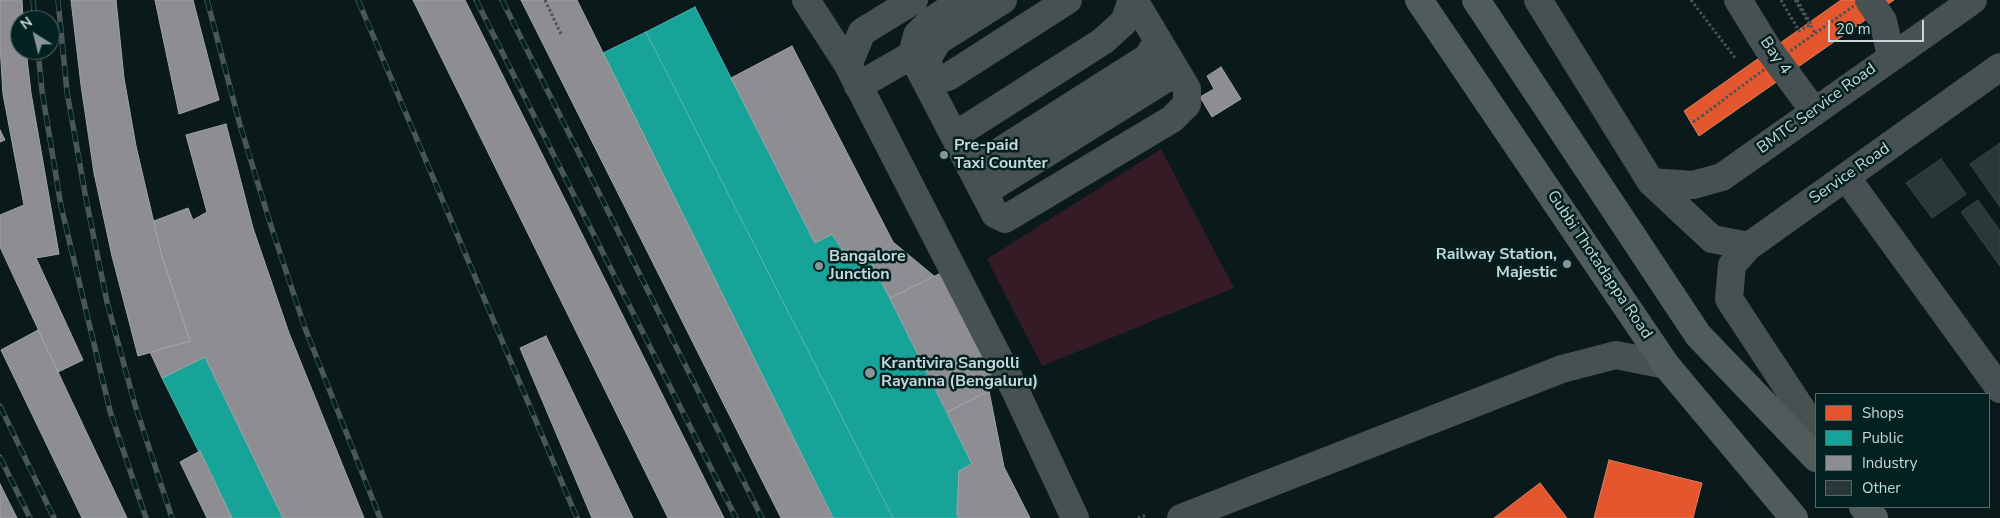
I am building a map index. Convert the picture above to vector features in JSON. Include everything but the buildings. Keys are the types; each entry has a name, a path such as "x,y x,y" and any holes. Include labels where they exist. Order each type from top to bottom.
{"main road":[{"name":"Gubbi Thotadappa Road","path":"1419,0 1666,365 1794,518"},
{"path":"1476,0 1698,335 1815,457"},
{"path":"1865,508 1876,518"}],"lane":[{"path":"806,0 853,76 1015,390 1075,518"},
{"path":"853,76 862,32 914,0"},
{"path":"963,0 931,21 917,35 912,55 995,214 1005,219 1172,119 1186,104 1187,89 1133,0"},
{"path":"1003,0 938,41 927,59 933,78 948,77 1068,0"},
{"path":"954,136 1103,41 1124,22 1133,0"},
{"path":"1538,0 1651,182 1712,239 1749,246"},
{"name":"Bay 4","path":"1738,0 1768,48 1814,111"},
{"path":"1870,0 1883,21 1891,56"},
{"name":"BMTC Service Road","path":"1651,182 1693,185 1722,177 1973,0"},
{"path":"978,181 1148,57 1158,40"},
{"path":"853,76 912,55"},
{"path":"978,181 1165,79 1173,66"},
{"name":"Service Road","path":"1815,429 1729,299 1732,265 1749,246 2000,67"},
{"path":"1846,177 2000,389"},
{"path":"1181,518 1212,512 1562,368 1616,355 1666,365"}],"path":[{"path":"545,0 562,36"},
{"path":"1691,0 1739,63"},
{"path":"1781,0 1799,31 1811,24 1796,0"},
{"path":"1796,0 1815,33"},
{"path":"1693,122 1862,0"},
{"path":"1138,518 1146,515"}],"shaded area":[{"path":"1161,149 1234,288 1042,366 987,259"}],"railway":[{"path":"33,0 34,10"},
{"path":"58,0 67,92 107,302 135,405 172,518"},
{"path":"207,0 240,125 305,328 380,518"},
{"path":"358,0 577,518"},
{"path":"476,0 736,518"},
{"path":"502,0 762,518"},
{"path":"39,60 42,91 61,206 110,411 146,518"},
{"path":"0,406 54,518"},
{"path":"0,457 30,518"}],"place":[{"name":"Pre-paid Taxi Counter","path":"944,155"},
{"name":"Railway Station, Majestic","path":"1567,264"},
{"name":"Bangalore Junction","path":"819,266"},
{"name":"Krantivira Sangolli Rayanna (Bengaluru)","path":"870,373"}]}
